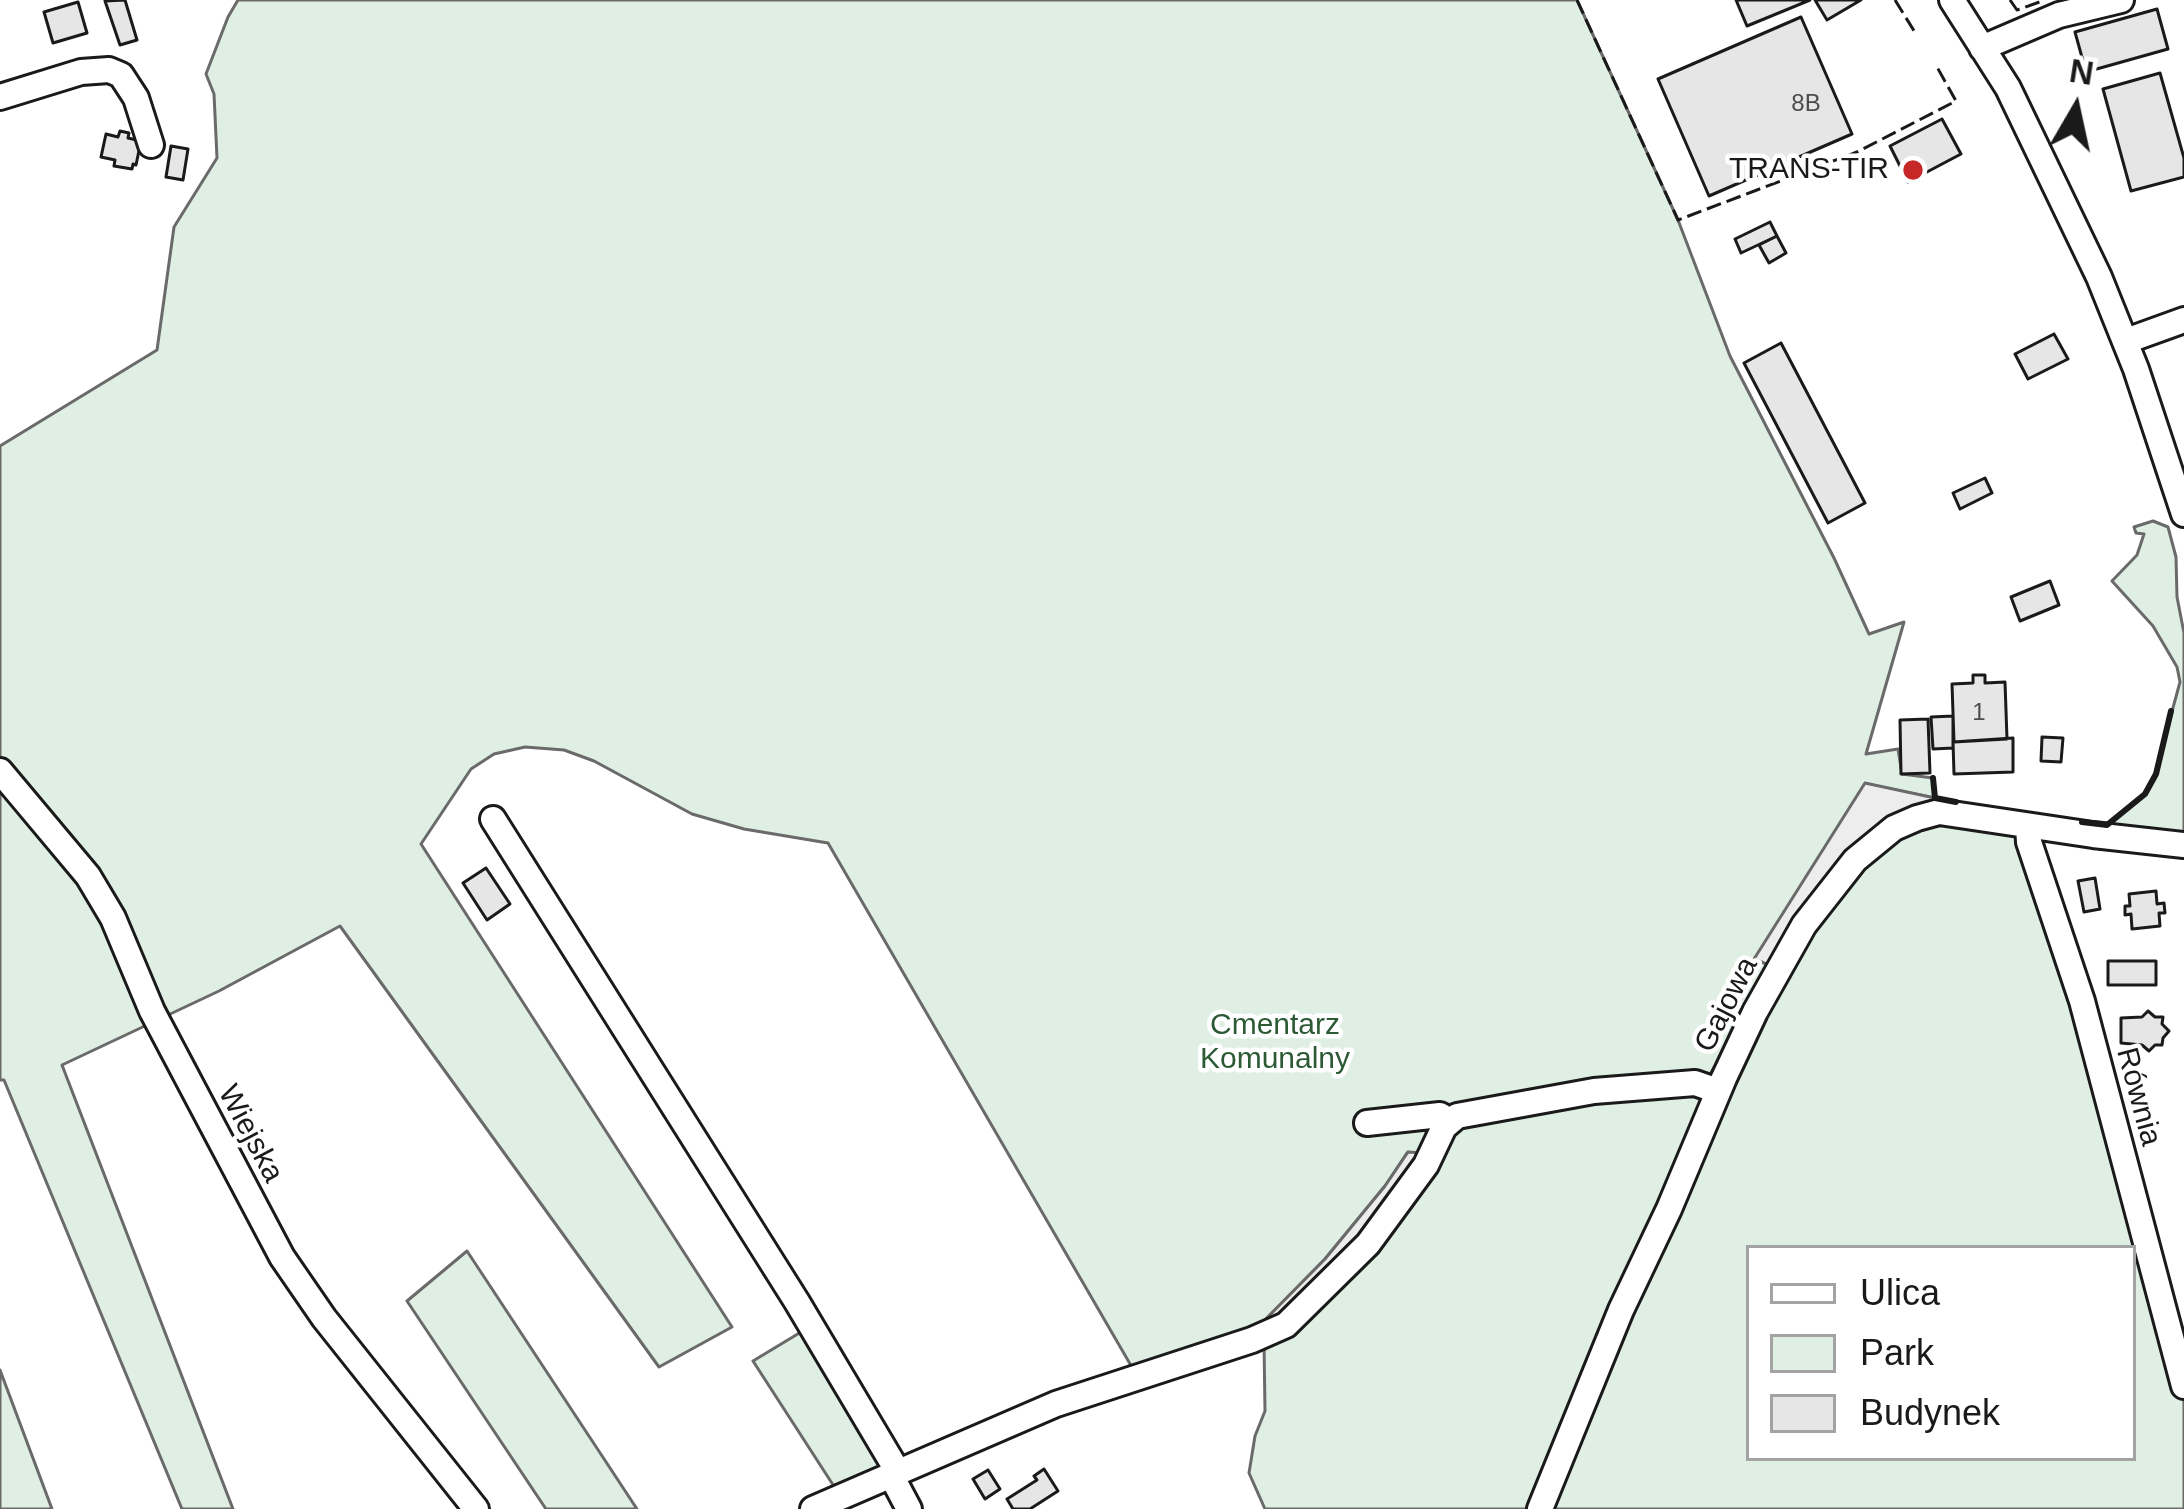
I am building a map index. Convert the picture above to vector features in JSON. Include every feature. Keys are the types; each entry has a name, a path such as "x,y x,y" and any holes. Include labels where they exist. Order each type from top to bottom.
{"street":[{"path":"1952,0 2008,88 2099,277 2126,341 2184,514"},
{"path":"1982,48 2059,15 2121,0"},
{"path":"0,97 81,72 109,70 121,75 136,98 151,145"},
{"path":"2126,341 2184,320"},
{"name":"Wiejska","path":"0,771 88,876 113,918 152,1010 281,1257 476,1509"},
{"name":"Gajowa","path":"1540,1509 1622,1310 1755,1012 1804,925 1844,872 1870,846 1904,823 1939,812 2184,845"},
{"path":"493,819 785,1282 894,1473 909,1509"},
{"name":"Równia","path":"2028,826 2029,842 2082,1001 2184,1386"},
{"path":"813,1509 1072,1397 1232,1347 1286,1325 1368,1244 1426,1165 1443,1132 1464,1113 1594,1091 1695,1083 1718,1091"},
{"path":"1367,1123 1440,1115 1443,1132"}],"green space":[{"name":"Cmentarz Komunalny","path":"238,0 1577,0 1678,220 1730,356 1869,634 1904,622 1866,754 1898,749 1902,774 1933,778 1935,798 1865,784 1755,959 1769,965 1709,1076 1430,1110 1423,1153 1407,1153 1325,1259 1258,1327 1133,1369 828,843 744,829 692,814 564,750 525,747 494,754 471,769 421,844 732,1327 659,1367 340,926 219,991 62,1065 233,1509 182,1509 4,1080 0,1080 0,446 157,350 174,227 217,158 214,94 206,74"},
{"path":"2153,521 2168,527 2184,633 2184,833 2107,825 2145,794 2180,682 2177,667 2153,626 2112,581 2137,555 2144,534 2136,533 2134,527"},
{"path":"1951,824 2021,833 2063,964 2184,1401 2184,1509 1552,1509 1759,1029 1815,928 1861,869 1908,833"},
{"path":"1708,1093 1582,1371 1528,1509 1265,1509 1249,1473 1265,1411 1264,1342 1455,1133 1464,1125 1566,1101"},
{"path":"467,1251 637,1509 546,1509 407,1301"},
{"path":"806,1329 884,1467 837,1491 753,1361"},
{"path":"0,1370 52,1509 0,1509"}],"shaded area":[{"path":"1865,783 1949,801 1909,810 1878,825 1855,845 1769,965 1754,959"},
{"path":"1408,1152 1423,1153 1364,1240 1292,1311 1258,1327 1325,1259"}],"building":[{"path":"125,0 137,40 120,45 105,1"},
{"path":"1736,0 1810,0 1747,26"},
{"path":"1815,0 1861,0 1827,20"},
{"path":"78,2 87,33 53,43 44,12"},
{"path":"2157,9 2168,49 2086,72 2075,32"},
{"path":"1801,17 1852,134 1709,196 1658,79"},
{"path":"2160,73 2184,158 2184,177 2131,191 2103,89"},
{"path":"1942,119 1961,154 1908,182 1890,146"},
{"path":"120,131 141,141 132,169 114,166 115,160 101,157 106,134 118,137"},
{"path":"171,146 188,149 183,180 166,177"},
{"path":"1770,222 1777,236 1741,253 1735,239"},
{"path":"1777,236 1786,253 1769,263 1759,245"},
{"path":"2054,334 2068,359 2028,379 2015,354"},
{"path":"1781,343 1865,503 1828,523 1744,363"},
{"path":"1985,478 1992,493 1960,509 1953,493"},
{"path":"2050,581 2059,605 2020,621 2011,597"},
{"path":"1973,675 1985,675 1985,683 2005,682 2007,739 1954,742 1952,684 1973,683"},
{"path":"1953,716 1953,748 1933,749 1931,717"},
{"path":"1928,719 1930,773 1901,774 1900,720"},
{"path":"2042,737 2063,738 2061,762 2041,761"},
{"path":"2013,738 2013,772 1954,774 1953,742"},
{"path":"486,868 510,904 487,920 463,883"},
{"path":"2095,878 2100,909 2084,912 2078,881"},
{"path":"2156,891 2157,904 2164,903 2160,926 2132,929 2131,914 2125,915 2129,894"},
{"path":"2108,961 2156,961 2156,985 2108,985"},
{"path":"2148,1011 2163,1017 2162,1024 2169,1031 2162,1045 2149,1051 2142,1045 2121,1043 2121,1018 2142,1017"},
{"path":"1044,1469 1058,1491 1030,1509 1013,1509 1007,1499 1037,1480 1034,1476"},
{"path":"988,1470 1000,1489 985,1499 973,1479"}],"fence":[{"path":"1577,0 1678,220 1857,152 1956,101 1937,67"},
{"path":"1895,0 1916,34"},
{"path":"2010,0 2017,10 2045,0"}],"wall":[{"path":"2082,822 2107,825 2145,794 2156,774 2171,711"},
{"path":"1933,778 1935,798 1956,802"}],"place":[{"name":"TRANS-TIR","path":"1913,170"}]}
